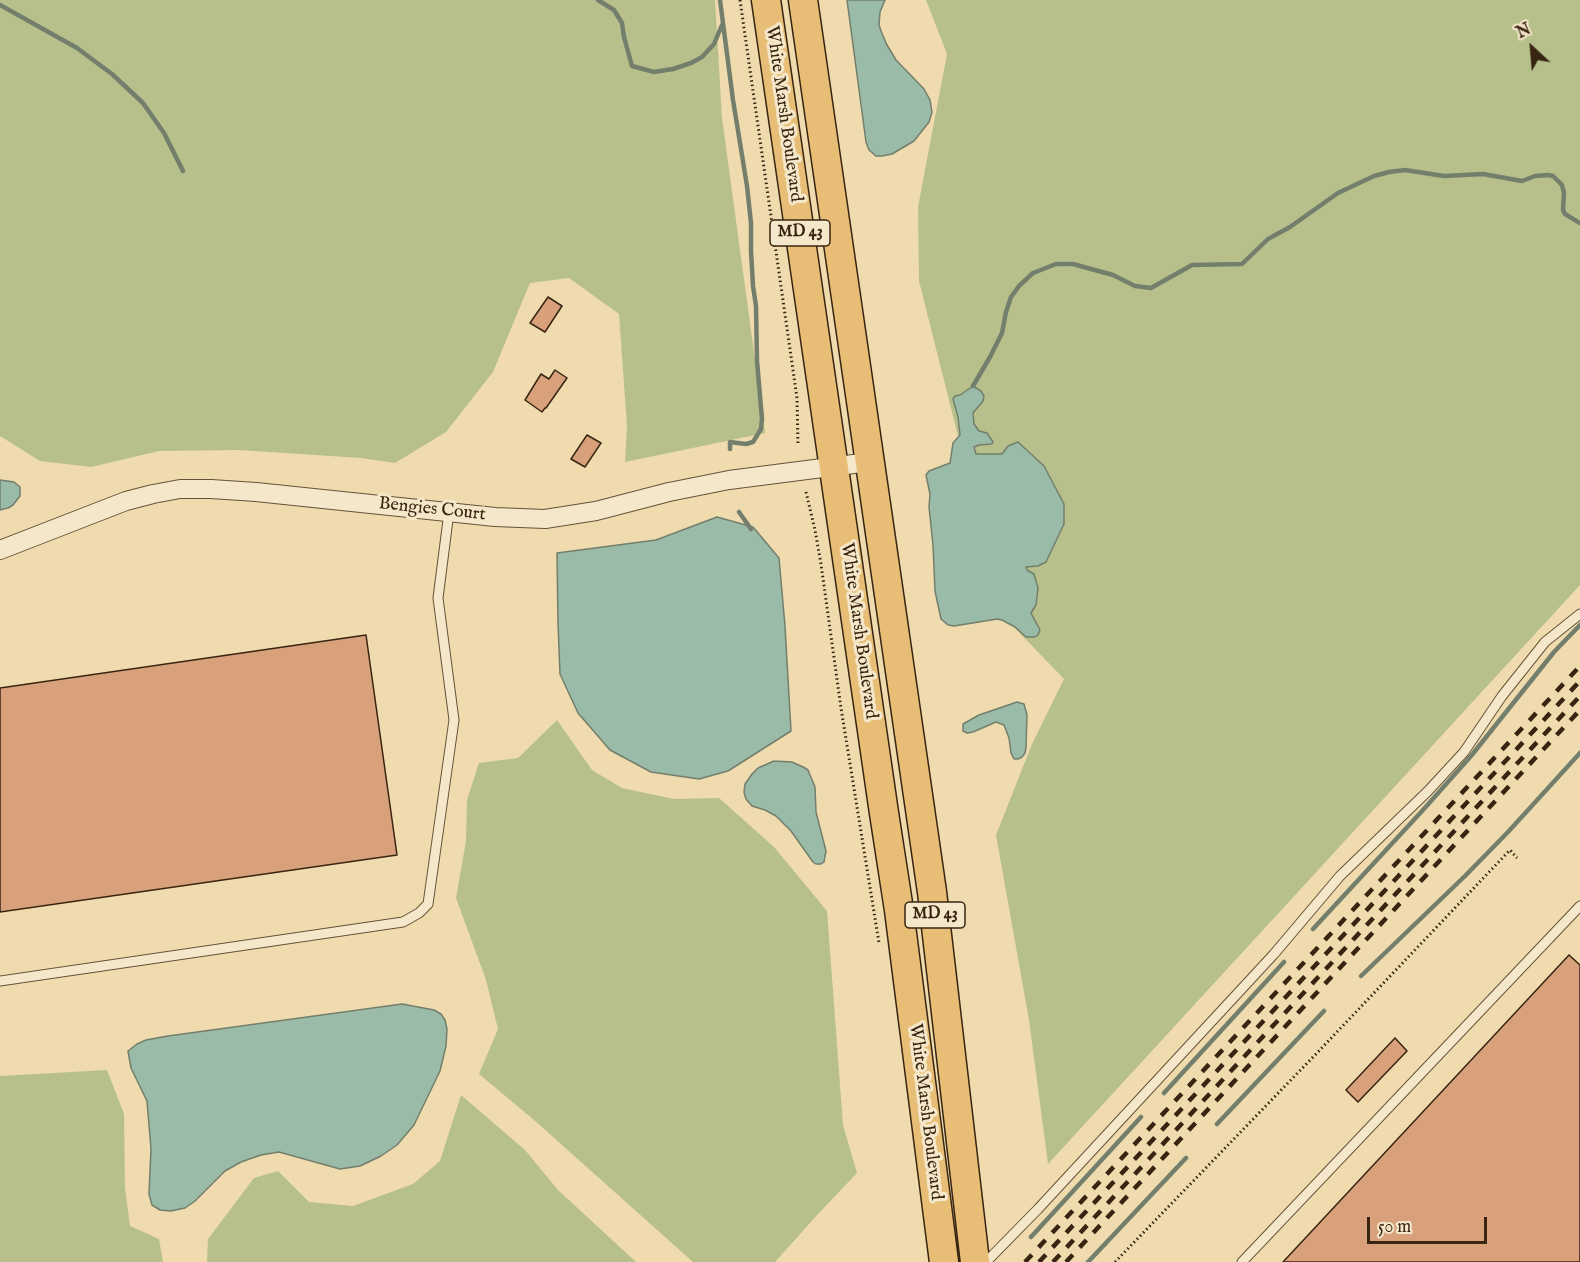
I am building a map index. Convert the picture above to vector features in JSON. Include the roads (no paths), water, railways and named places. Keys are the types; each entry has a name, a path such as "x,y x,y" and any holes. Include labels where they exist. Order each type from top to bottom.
{"main road":[{"name":"White Marsh Boulevard","path":"766,0 899,910 943,1254"},
{"name":"White Marsh Boulevard","path":"803,0 932,892 975,1262"}],"street":[{"name":"Bengies Court","path":"0,550 126,501 180,489 256,492 521,519 545,519 596,511 669,492 729,480 869,462"}],"lane":[{"path":"0,981 403,922 419,914 428,904 454,720 438,598 449,512"},
{"path":"986,1262 1274,954 1340,876 1464,752 1502,696 1545,642 1580,614"},
{"path":"1242,1262 1580,906"}],"waterway":[{"path":"598,0 614,10 622,23 632,66 654,72 673,69 702,57 714,44 722,25"},
{"path":"720,0 751,223 762,419 761,429 753,442 746,444 730,442 730,449"},
{"path":"0,5 77,48 112,74 143,103 164,133 183,171"},
{"path":"973,386 1002,333 1011,297 1033,273 1056,264 1073,264 1113,275 1135,286 1151,288 1192,265 1242,264 1268,239 1290,227 1338,193 1374,176 1405,170 1444,176 1483,174 1522,181 1535,176 1553,176 1562,185 1565,214 1580,223"},
{"path":"739,512 751,529"},
{"path":"1313,929 1471,756 1554,652 1580,625"},
{"path":"1361,976 1465,876 1580,753"},
{"path":"1164,1093 1284,962"},
{"path":"1217,1124 1324,1011"},
{"path":"1031,1237 1141,1117"},
{"path":"1088,1262 1186,1158"}],"railway":[{"path":"1025,1262 1580,666"},
{"path":"1039,1262 1580,681"},
{"path":"1053,1262 1580,696"},
{"path":"1066,1262 1580,710"}]}
